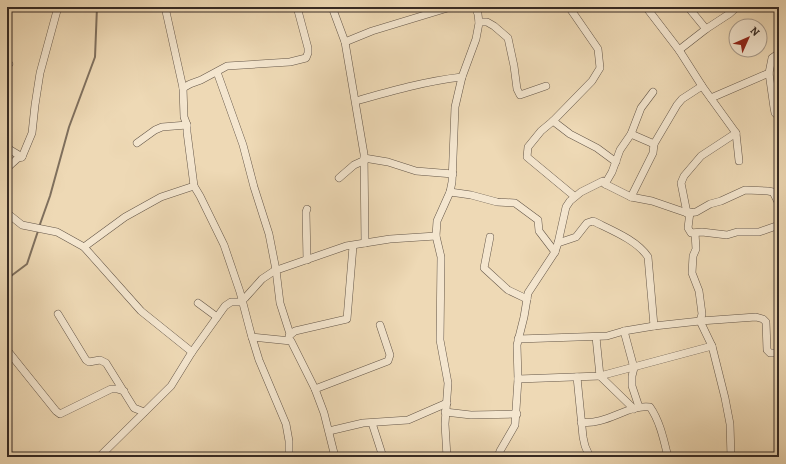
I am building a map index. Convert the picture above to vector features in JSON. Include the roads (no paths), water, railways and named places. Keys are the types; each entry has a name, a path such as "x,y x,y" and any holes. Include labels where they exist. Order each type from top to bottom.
{"street":[{"path":"7,168 18,158 22,157 32,133 40,73 58,7"},
{"path":"165,7 183,88 184,117 187,125 186,132 194,186 224,245 243,300 259,360 286,424 289,441 289,457"},
{"path":"183,88 217,72 224,67 231,65 290,62 306,58 308,48 297,7"},
{"path":"332,7 345,42 356,101 364,159 365,243"},
{"path":"345,42 372,31 451,7"},
{"path":"447,457 444,424 447,403 447,376 440,340 441,257 436,236 439,216 450,192 453,174 454,116 462,77 476,39 479,22 475,7"},
{"path":"569,7 598,50 600,68 592,81 553,121 541,131 528,147 527,157 574,196"},
{"path":"646,7 679,50 702,86 736,133 739,161"},
{"path":"688,7 706,29"},
{"path":"679,50 737,7"},
{"path":"479,22 487,22 508,38 517,89 520,95 546,86"},
{"path":"779,53 772,58 769,73 775,113 779,117"},
{"path":"217,72 243,145 254,187 269,234 276,270 280,303 290,338 315,389 324,413 335,457"},
{"path":"712,98 769,73"},
{"path":"356,101 441,79 462,77"},
{"path":"631,197 653,153 654,144 677,104 682,98 702,86"},
{"path":"605,184 612,172 623,144 631,134 641,108 653,92"},
{"path":"553,121 570,134 594,146 616,162"},
{"path":"137,143 155,130 162,127 187,125"},
{"path":"736,133 701,156 684,176 681,183 689,213 688,228 690,233 702,232 727,235 738,232 758,232 779,225"},
{"path":"631,134 654,144"},
{"path":"7,148 22,157"},
{"path":"339,178 354,165 364,159 388,162 416,171 453,174"},
{"path":"498,457 513,430 517,414 518,339 528,293 555,252 566,208 574,196 603,181 605,184 631,197 652,201 689,213 694,213 745,190 773,192 779,204"},
{"path":"84,247 125,216 161,197 194,186"},
{"path":"450,192 471,195 496,202 515,204 538,220 539,231 555,252"},
{"path":"307,209 307,260"},
{"path":"7,213 22,225 57,232 84,247 141,312 192,352"},
{"path":"558,243 576,237 587,223 593,221 634,242 644,250 648,257 654,326"},
{"path":"695,233 696,249 693,256 692,271 699,291 702,314 700,321 712,346 730,424 731,457"},
{"path":"100,457 171,386 192,352 228,303 234,301 240,302 243,300 267,275 276,270 346,246 390,239 436,236"},
{"path":"490,237 484,268 508,290 527,299"},
{"path":"290,338 295,331 347,319 353,246"},
{"path":"198,302 217,317"},
{"path":"58,314 86,360 89,362 100,360 106,363 134,408 144,412"},
{"path":"518,339 596,337 614,335 624,331 654,326 700,321 756,318 763,319 766,322 767,350 770,353 779,353"},
{"path":"315,389 388,361 390,355 380,325"},
{"path":"624,331 634,368 632,386 637,408"},
{"path":"252,337 290,338"},
{"path":"596,337 600,376 637,408"},
{"path":"518,379 600,376 712,346"},
{"path":"7,350 60,414 112,390 117,389 124,391"},
{"path":"577,377 584,446 589,455"},
{"path":"329,431 363,423 408,420 447,403"},
{"path":"581,422 597,422 637,408 650,407 664,441 668,457"},
{"path":"445,412 471,415 517,414"},
{"path":"372,423 383,457"},
{"path":"274,457 284,457"}],"waterway":[{"path":"39,227 50,196 69,127 95,57 97,7"},
{"path":"7,279 27,264 38,231"}]}
